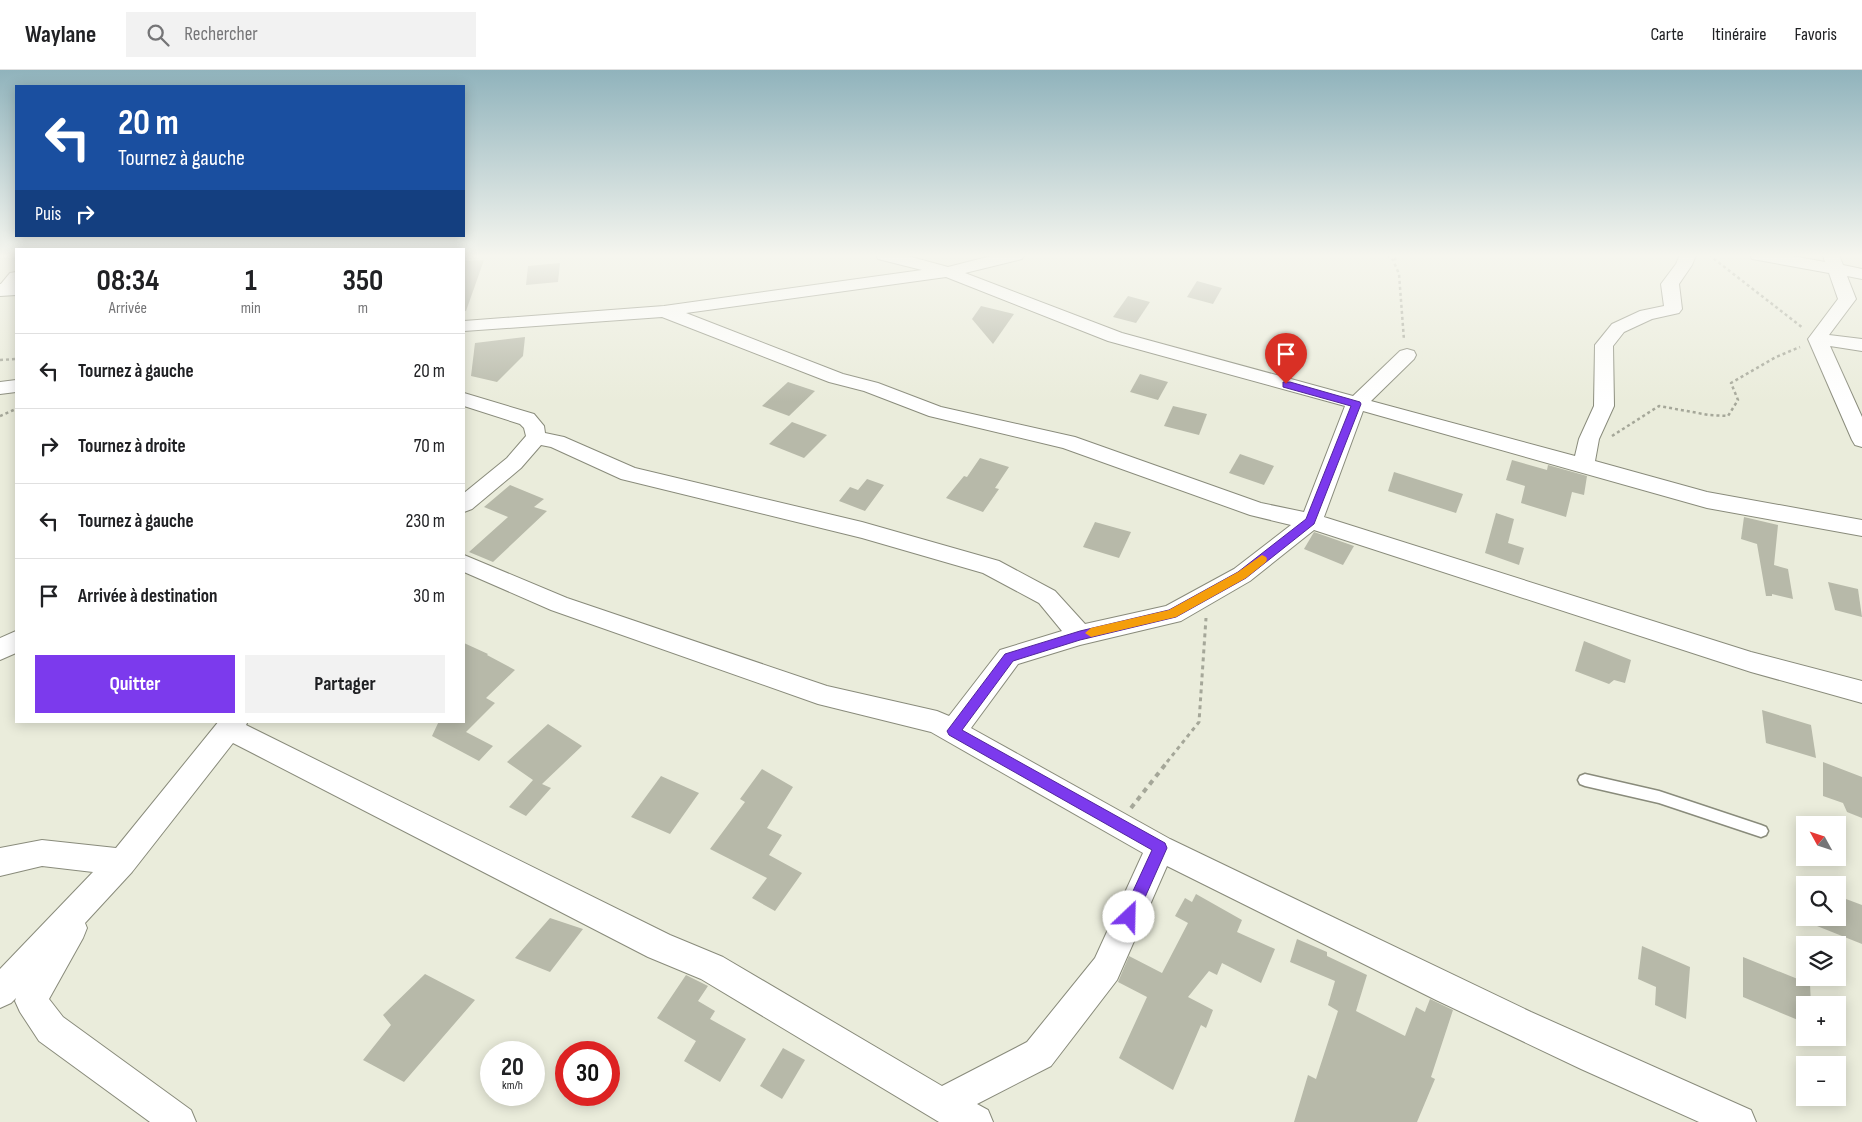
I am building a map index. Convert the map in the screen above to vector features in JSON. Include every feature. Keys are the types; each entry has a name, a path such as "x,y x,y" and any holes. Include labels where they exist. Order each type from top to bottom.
{"street":[{"path":"465,326 664,311 714,304"},
{"path":"1030,304 1115,337 1356,404 1584,464 1707,500 1862,528"},
{"path":"1584,464 1589,439 1604,406 1604,345 1618,328 1646,315 1673,309 1672,304"},
{"path":"1817,339 1843,304"},
{"path":"664,311 836,378 871,387 936,412 1068,442 1258,510 1311,521 1752,662 1862,692"},
{"path":"1817,339 1862,345"},
{"path":"1817,339 1859,429"},
{"path":"953,731 1009,657 1080,635 1172,614 1242,575 1311,521 1356,404 1407,355"},
{"path":"0,388 15,386"},
{"path":"465,399 527,419 534,426 536,437"},
{"path":"465,503 514,463 536,437"},
{"path":"536,437 558,442 628,474 862,530 991,566 1047,597 1080,635"},
{"path":"465,563 559,604 827,697 937,722 1160,848 1458,995 1642,1080 1739,1122"},
{"path":"0,650 15,642"},
{"path":"0,992 122,862 232,725 659,946 712,968 963,1117 994,1077 1039,1054 1106,969 1160,848"},
{"path":"0,862 42,853 122,862"},
{"path":"92,893 32,1001 51,1029 179,1122"}],"lane":[{"path":"1585,780 1659,797 1760,831"}],"path":[{"path":"1400,304 1407,355"},
{"path":"1589,439 1613,436 1659,406 1709,415 1728,416 1738,400 1731,383 1776,357 1817,339 1772,304"},
{"path":"0,360 15,359"},
{"path":"0,416 15,409"},
{"path":"1118,824 1198,722 1208,594"}],"building":[{"path":"1122,304 1149,304 1136,323 1113,317"},
{"path":"981,306 1014,314 993,344 972,319"},
{"path":"525,337 523,356 497,382 471,376 475,343"},
{"path":"1140,374 1168,382 1158,400 1130,392"},
{"path":"788,382 815,391 789,416 762,406"},
{"path":"1173,406 1207,414 1199,435 1164,426"},
{"path":"792,422 827,435 804,458 769,444"},
{"path":"1240,454 1274,466 1264,485 1229,473"},
{"path":"980,458 1009,467 995,488 999,489 983,512 946,498 964,476 967,477"},
{"path":"1512,460 1547,470 1548,465 1587,476 1584,495 1572,492 1566,517 1521,503 1525,486 1506,480"},
{"path":"1394,472 1463,494 1456,513 1388,491"},
{"path":"867,479 884,485 865,511 839,501 850,487 858,490"},
{"path":"510,485 544,499 534,507 547,511 493,562 469,552 508,517 484,507"},
{"path":"1496,513 1514,519 1508,543 1524,548 1519,565 1485,553"},
{"path":"1744,517 1778,525 1774,565 1788,569 1793,599 1772,594 1772,596 1766,596 1757,544 1741,539"},
{"path":"1095,522 1131,532 1119,558 1083,547"},
{"path":"1314,532 1354,546 1343,565 1304,549"},
{"path":"1828,582 1858,589 1862,617 1835,610"},
{"path":"1584,641 1631,660 1625,683 1614,680 1609,684 1575,671"},
{"path":"465,643 515,670 486,698 495,703 466,732 493,746 479,761 432,736 438,723 465,723"},
{"path":"1762,710 1811,725 1816,758 1766,743"},
{"path":"548,724 582,746 542,784 551,788 526,816 509,807 533,780 507,762"},
{"path":"1823,762 1862,777 1862,818 1847,812 1843,803 1823,796"},
{"path":"762,769 793,787 767,828 782,835 769,855 802,873 775,911 752,898 767,878 710,849 745,802 740,799"},
{"path":"661,776 699,793 670,834 631,817"},
{"path":"1196,894 1242,920 1237,932 1275,949 1261,983 1222,963 1217,975 1209,971 1188,997 1213,1010 1206,1028 1201,1025 1173,1090 1119,1058 1147,997 1118,982 1129,956 1162,973 1188,923 1175,916 1185,898 1192,902"},
{"path":"1846,899 1862,905 1862,944 1817,926 1846,926"},
{"path":"550,918 583,929 550,972 515,958"},
{"path":"1297,939 1327,952 1327,956 1367,975 1356,1011 1405,1036 1416,1007 1425,1012 1430,999 1453,1010 1431,1077 1435,1079 1417,1122 1294,1122 1308,1075 1316,1079 1338,1011 1328,1005 1335,981 1290,962"},
{"path":"1642,946 1690,967 1686,1019 1655,1005 1656,987 1638,979"},
{"path":"1743,957 1796,978 1796,986 1810,986 1811,996 1796,996 1796,1019 1743,997"},
{"path":"425,974 475,1000 404,1082 363,1060 391,1025 383,1015"},
{"path":"686,975 708,986 698,1001 715,1011 710,1019 746,1039 720,1082 684,1061 696,1041 657,1018"},
{"path":"783,1048 805,1060 782,1099 760,1086"}],"slow traffic":[{"path":"1091,633 1172,614 1242,575 1262,559"}],"route":[{"path":"1129,917 1160,848 953,731 1009,657 1080,635 1172,614 1242,575 1311,521 1356,404 1286,384"}]}
